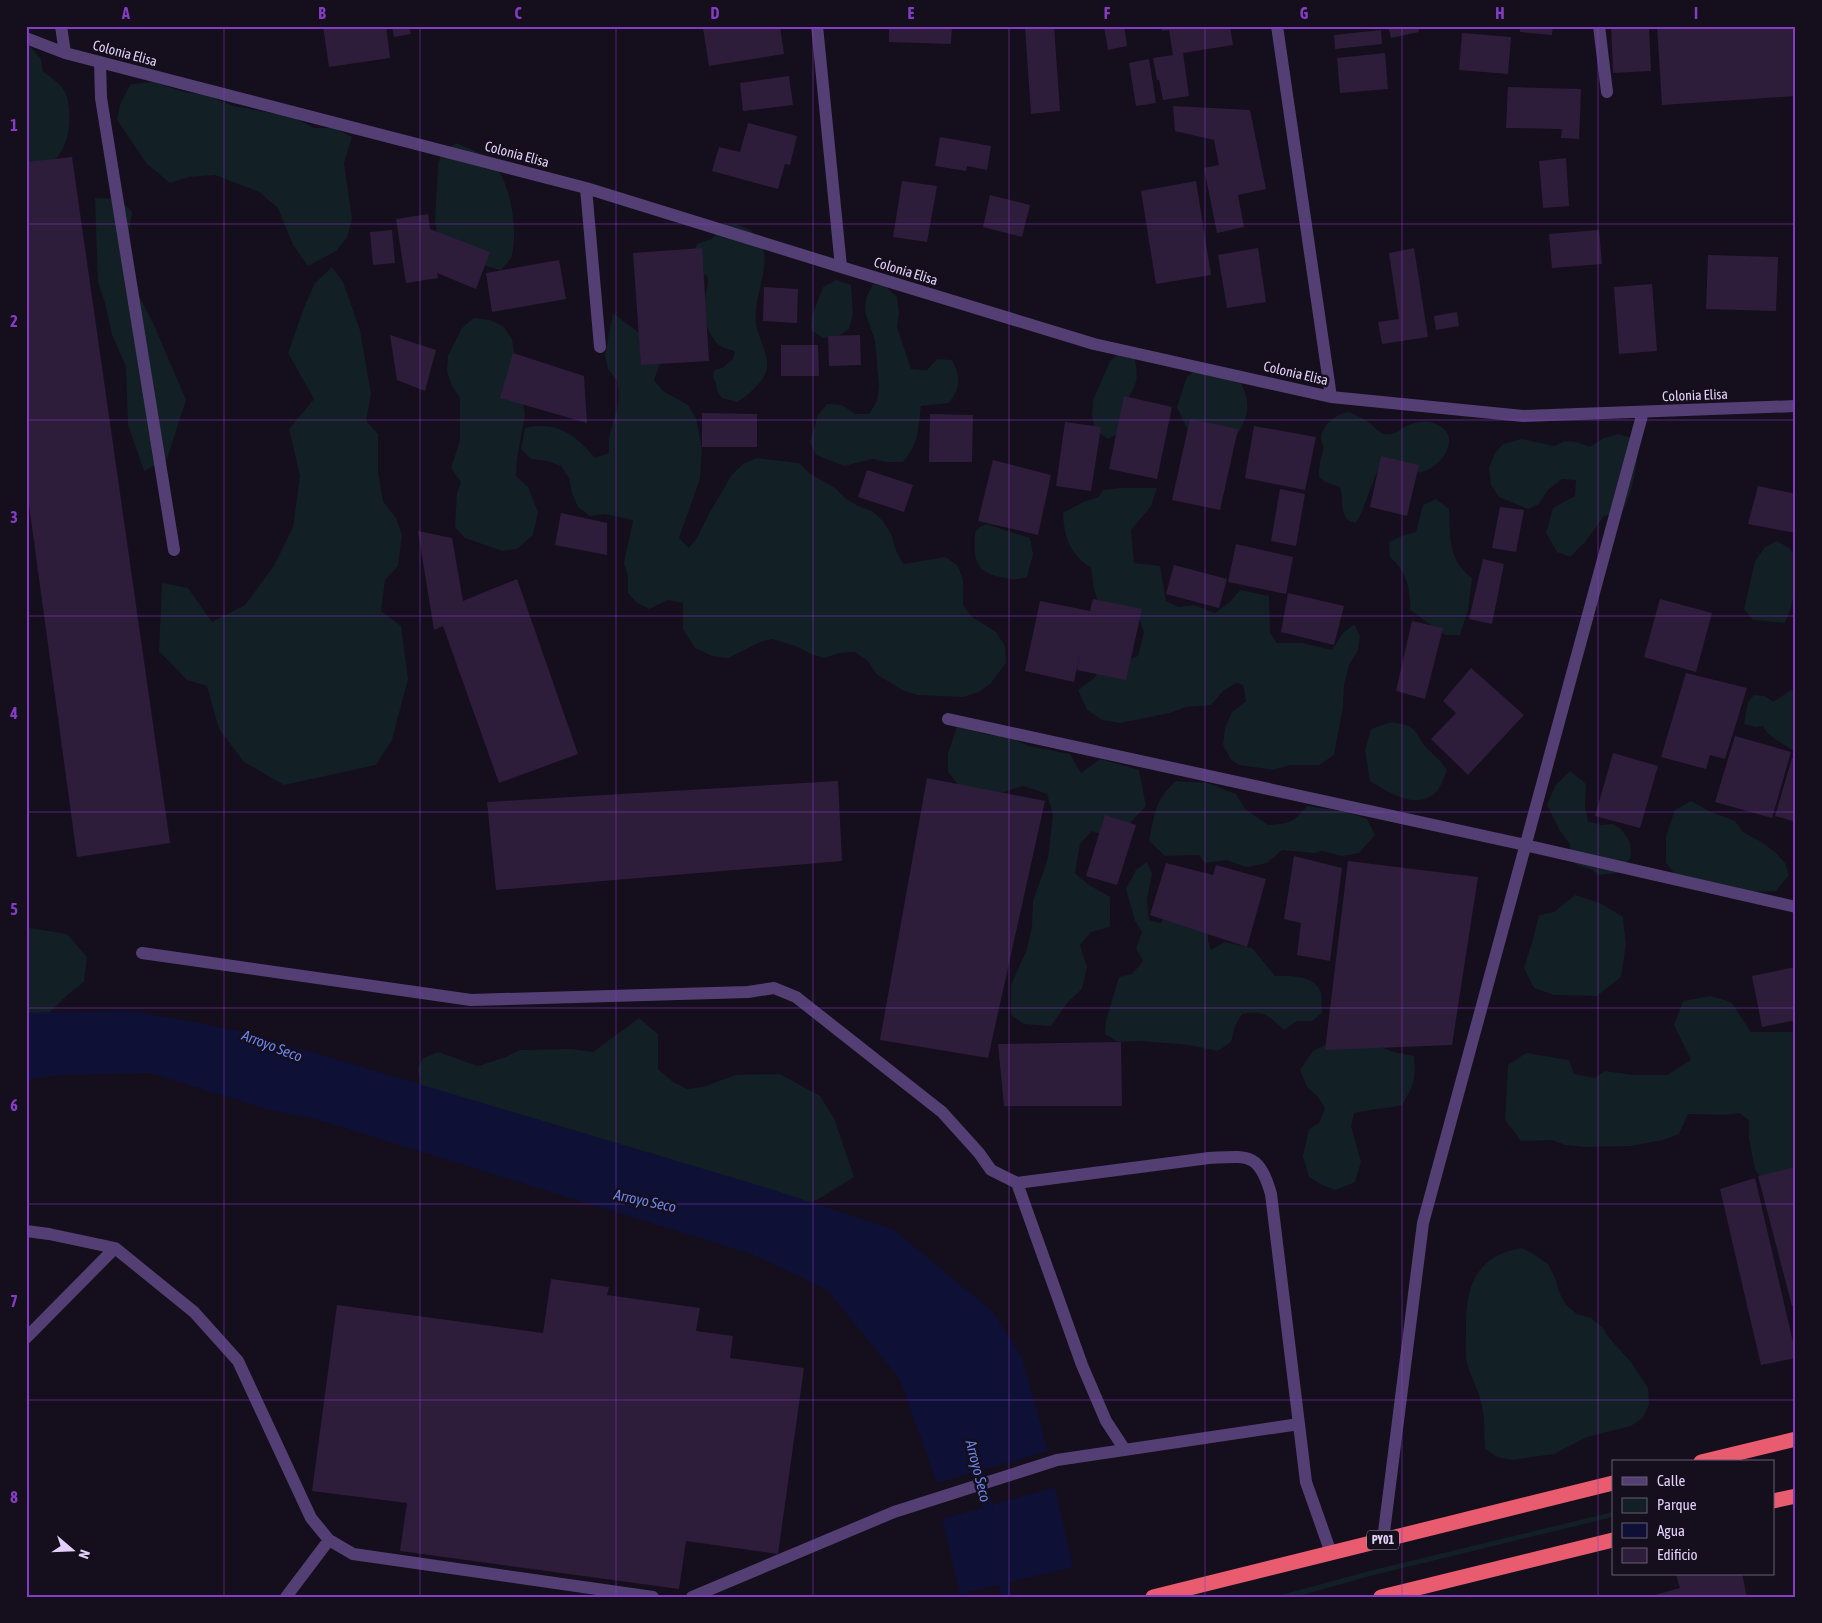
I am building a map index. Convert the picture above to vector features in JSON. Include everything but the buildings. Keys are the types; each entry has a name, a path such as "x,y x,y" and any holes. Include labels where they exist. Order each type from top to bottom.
{"highway":[{"path":"1709,1460 1796,1438"},
{"name":"PY01","path":"1153,1597 1612,1483"},
{"path":"1774,1502 1796,1496"},
{"path":"1381,1597 1612,1540"}],"street":[{"path":"61,26 66,52"},
{"path":"817,26 841,267"},
{"path":"1278,26 1331,397"},
{"path":"1599,26 1607,92"},
{"name":"Colonia Elisa","path":"26,38 100,62 586,188 1094,344 1331,397 1523,416 1796,406"},
{"path":"100,62 101,98 174,550"},
{"path":"586,188 600,347"},
{"path":"1383,1540 1424,1223 1643,412"},
{"path":"948,719 1525,845 1796,907"},
{"path":"142,953 471,1000 748,992 774,988 796,997 866,1051 942,1112 979,1153 991,1170 1017,1183 1210,1158 1242,1156 1254,1161 1265,1174 1271,1194 1306,1482 1331,1553"},
{"path":"1017,1183 1082,1365 1106,1422 1125,1450"},
{"path":"26,1231 115,1248 194,1312 238,1361 311,1518 328,1540 353,1554 653,1597"},
{"path":"26,1338 115,1248"},
{"path":"692,1597 894,1512 1057,1460 1299,1424"},
{"path":"286,1597 328,1540"}],"green space":[{"path":"26,42 41,59 43,72 61,86 69,105 68,131 59,154 54,160 32,169 26,162"},
{"path":"154,82 184,92 206,95 234,106 293,117 314,128 334,128 352,137 344,163 352,219 347,238 336,251 308,266 293,245 278,208 259,192 215,175 189,177 170,183 147,164 117,120 121,102 131,84"},
{"path":"456,143 487,158 501,174 505,184 512,209 514,245 509,261 501,270 486,266 464,247 438,236 435,223 438,163 443,151"},
{"path":"95,198 120,199 132,212 125,258 137,292 154,325 186,400 167,459 144,471 128,425 126,367 112,335 98,282"},
{"path":"736,224 756,235 762,244 764,265 757,302 756,324 767,363 766,373 760,383 737,402 722,398 717,391 713,377 714,370 722,368 733,359 735,351 720,346 711,336 706,324 705,298 708,279 707,276 700,272 694,251 697,244 711,239 728,225"},
{"path":"332,267 343,282 360,330 371,394 366,421 378,434 378,472 383,501 396,518 402,535 398,566 385,580 381,611 401,626 408,679 392,740 376,765 284,785 244,762 219,729 207,686 187,680 159,651 162,583 188,588 212,622 245,605 275,564 293,527 300,476 289,429 314,399 288,353 315,283"},
{"path":"836,280 851,285 853,314 849,329 837,337 823,338 811,330 812,316 823,287"},
{"path":"873,284 886,287 897,297 899,313 897,327 911,369 927,370 937,359 952,360 957,372 958,387 949,403 921,406 915,442 903,462 887,462 872,459 844,466 816,455 810,442 818,415 827,404 842,405 855,414 869,414 877,401 879,387 875,341 865,312 866,298"},
{"path":"613,313 660,349 660,364 654,380 663,391 688,405 696,418 702,448 700,479 679,538 689,548 697,538 731,476 743,464 756,458 799,463 809,473 835,488 845,498 858,506 872,511 883,521 891,534 903,564 946,557 958,566 963,580 963,605 972,617 996,632 1005,646 1006,663 991,683 979,692 963,697 917,695 902,690 876,674 868,661 855,652 840,653 824,658 772,639 760,642 728,658 712,656 695,648 683,629 683,603 668,600 649,609 636,602 628,593 628,577 624,563 633,520 604,514 590,516 578,507 572,493 569,478 561,466 547,461 531,459 521,449 525,428 547,426 564,431 572,436 595,458 609,453 609,437 619,395 617,381 608,369 605,355"},
{"path":"474,318 490,320 503,326 512,339 525,415 516,476 528,487 538,512 533,535 517,549 502,551 465,538 455,527 457,493 461,482 451,468 460,440 460,398 452,386 447,371 448,356 462,328"},
{"path":"1121,351 1134,356 1137,375 1121,414 1121,432 1108,439 1095,430 1092,415 1093,400 1110,361"},
{"path":"1198,368 1238,377 1243,387 1247,411 1233,443 1189,433 1177,407 1187,377"},
{"path":"1348,412 1371,424 1383,434 1393,434 1409,425 1427,422 1440,426 1449,438 1449,445 1441,459 1436,465 1422,472 1412,472 1381,465 1356,523 1346,518 1344,514 1340,487 1325,482 1319,477 1319,466 1323,448 1322,433 1334,418"},
{"path":"1619,434 1639,440 1634,477 1626,504 1622,512 1604,516 1585,542 1570,557 1557,552 1546,533 1553,508 1575,496 1576,480 1562,479 1548,490 1539,504 1528,509 1499,497 1491,485 1489,468 1495,453 1503,444 1522,439 1554,446 1565,441 1576,442 1590,447 1604,438"},
{"path":"1157,488 1151,506 1131,530 1134,563 1160,566 1166,601 1178,607 1194,605 1215,613 1231,601 1240,590 1269,596 1270,633 1277,643 1302,643 1332,650 1343,633 1354,624 1360,636 1358,650 1349,665 1344,685 1343,707 1334,755 1319,765 1290,765 1273,770 1239,765 1231,760 1223,745 1225,728 1232,712 1246,701 1243,685 1236,683 1224,690 1211,705 1186,707 1170,713 1120,723 1102,720 1087,710 1078,690 1093,679 1104,665 1138,656 1144,632 1138,616 1099,606 1091,568 1073,551 1067,538 1063,513 1083,502 1099,497 1103,490"},
{"path":"1436,499 1449,509 1454,555 1464,571 1472,578 1468,610 1460,635 1445,635 1410,610 1410,595 1404,574 1390,557 1389,542 1416,532 1423,505"},
{"path":"986,524 1030,538 1033,554 1027,577 1011,579 1000,577 980,567 975,556 975,532"},
{"path":"1777,541 1789,548 1796,556 1795,582 1791,607 1785,623 1753,620 1744,609 1755,561 1765,547"},
{"path":"1791,690 1796,692 1796,753 1773,738 1763,726 1755,727 1744,724 1748,702 1754,695 1765,696 1773,702"},
{"path":"1392,722 1412,728 1447,770 1439,789 1434,794 1418,800 1409,800 1392,794 1370,781 1365,750 1371,729"},
{"path":"957,727 988,735 1005,736 1029,746 1070,754 1081,773 1100,759 1139,770 1146,806 1121,833 1110,837 1092,831 1080,844 1075,873 1089,885 1110,897 1110,927 1091,932 1080,945 1087,967 1082,989 1068,1002 1051,1026 1024,1024 1011,1015 1011,985 1027,949 1032,926 1033,901 1048,858 1053,815 1047,794 1023,786 992,796 966,795 948,772 948,753"},
{"path":"1570,771 1586,784 1585,807 1588,821 1601,825 1613,824 1621,829 1630,842 1631,857 1618,873 1597,875 1593,870 1577,865 1570,849 1570,844 1560,831 1547,805 1555,786"},
{"path":"1176,781 1207,783 1236,794 1245,809 1268,825 1290,821 1298,816 1307,806 1347,812 1367,819 1375,835 1359,853 1342,856 1322,851 1314,853 1282,850 1267,863 1246,867 1227,860 1205,863 1199,855 1165,856 1149,841 1159,801"},
{"path":"1691,801 1711,812 1735,821 1743,832 1775,852 1785,863 1789,875 1776,891 1753,892 1674,873 1666,863 1666,836 1675,810"},
{"path":"1147,862 1152,874 1147,900 1149,920 1161,923 1169,910 1208,917 1208,941 1211,950 1225,942 1252,948 1275,976 1308,979 1318,987 1321,993 1322,1013 1312,1021 1297,1021 1284,1030 1261,1013 1242,1014 1235,1026 1231,1042 1218,1051 1189,1045 1141,1041 1118,1042 1105,1034 1106,1020 1119,977 1132,974 1143,961 1136,949 1142,932 1135,921 1126,889 1136,870"},
{"path":"1575,895 1600,903 1623,917 1626,945 1621,977 1597,996 1554,995 1534,988 1524,968 1539,915 1554,912"},
{"path":"29,928 67,934 87,957 84,982 66,996 40,1022 26,1021 26,930"},
{"path":"1711,996 1731,1002 1751,1032 1796,1032 1795,1177 1768,1186 1755,1170 1749,1138 1749,1120 1739,1113 1724,1115 1688,1114 1679,1134 1663,1140 1631,1146 1584,1147 1565,1145 1552,1140 1521,1141 1505,1120 1508,1065 1526,1053 1569,1060 1574,1074 1595,1078 1605,1071 1633,1075 1667,1075 1691,1060 1674,1025 1683,1001"},
{"path":"639,1018 658,1034 658,1069 673,1082 687,1089 703,1087 735,1075 780,1074 820,1096 834,1118 854,1177 797,1210 422,1094 418,1069 422,1059 438,1052 478,1066 506,1057 520,1050 572,1049 593,1052"},
{"path":"1338,1038 1360,1039 1394,1052 1414,1056 1415,1071 1412,1087 1402,1105 1354,1113 1351,1126 1361,1162 1355,1182 1336,1190 1322,1185 1309,1177 1303,1156 1309,1129 1319,1123 1325,1108 1318,1097 1307,1087 1300,1070 1313,1051"},
{"path":"1522,1248 1548,1264 1566,1305 1577,1314 1591,1318 1602,1327 1631,1362 1648,1388 1649,1404 1643,1418 1631,1426 1587,1437 1554,1454 1512,1460 1497,1457 1485,1449 1482,1406 1466,1359 1466,1316 1471,1288 1483,1266 1493,1258 1506,1252"},
{"path":"1612,1512 1612,1517 1370,1576 1295,1597 1274,1597 1369,1571"}],"water":[{"path":"135,1011 245,1032 764,1187 893,1229 993,1312 1022,1357 1048,1451 937,1483 899,1378 827,1290 754,1255 312,1118 273,1111 150,1073 59,1075 26,1080 26,1013"},
{"path":"1055,1487 1073,1567 960,1594 942,1519"}],"waterway":[{"name":"Arroyo Seco","path":"977,1459 990,1518"},
{"name":"Arroyo Seco","path":"1001,1571 1007,1597"}]}
